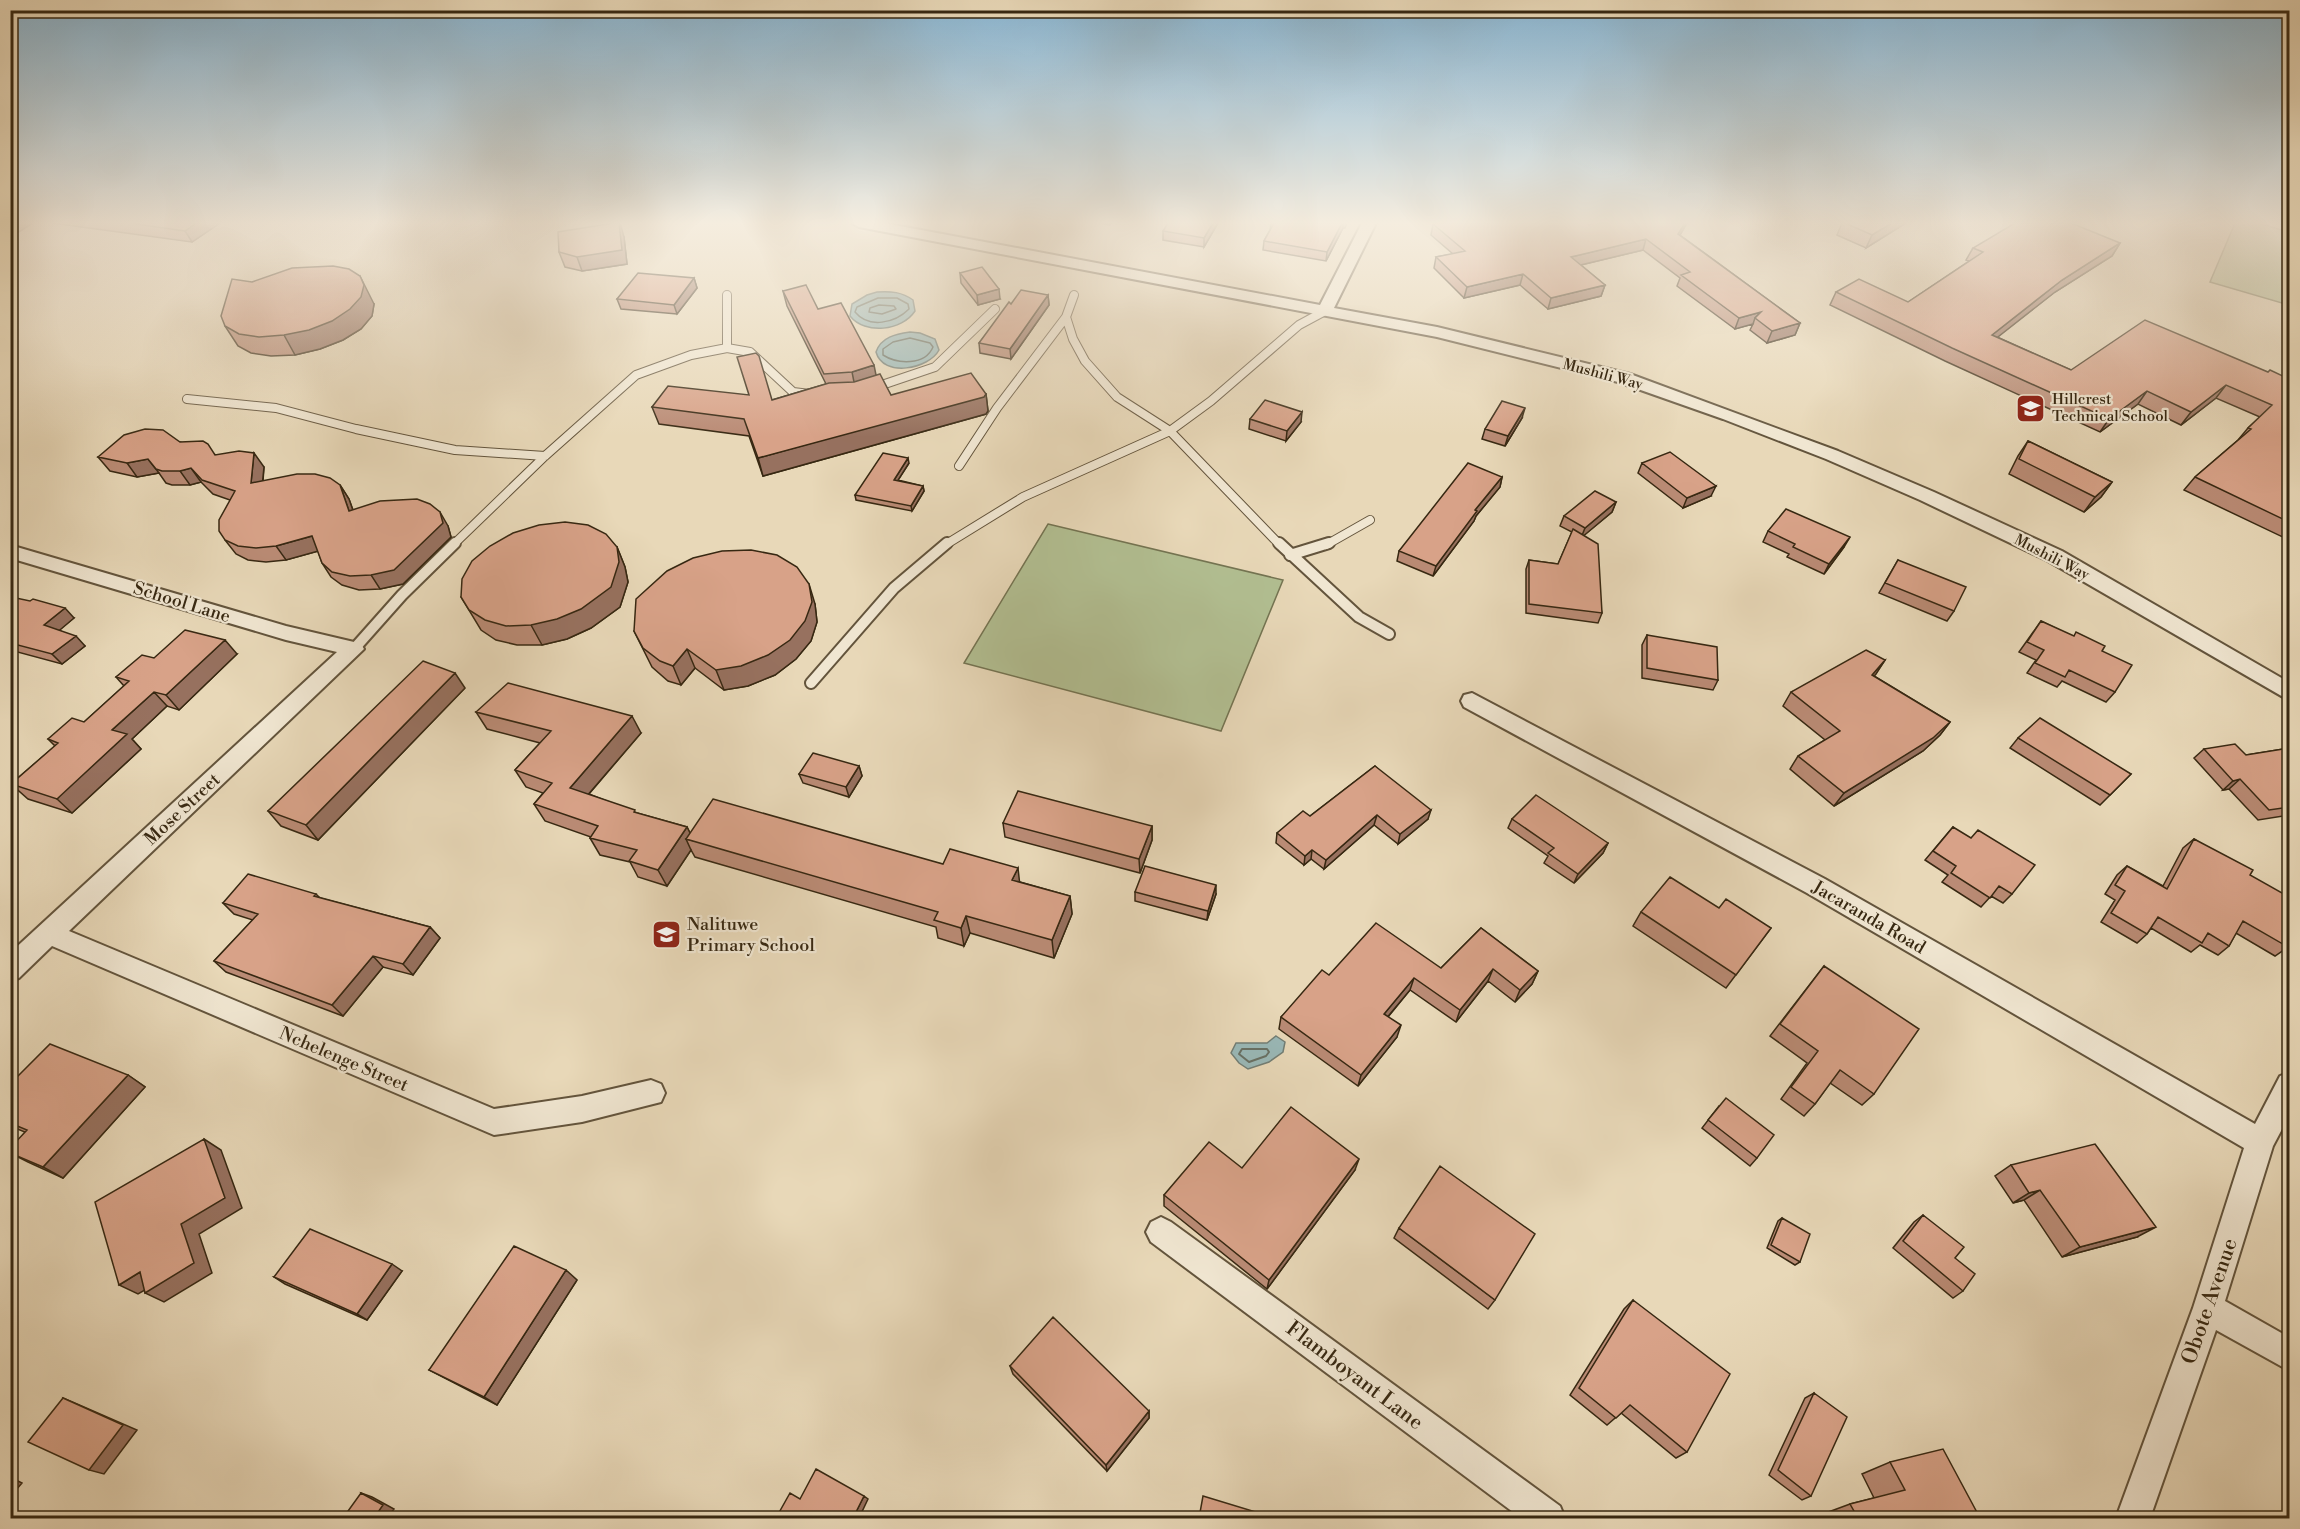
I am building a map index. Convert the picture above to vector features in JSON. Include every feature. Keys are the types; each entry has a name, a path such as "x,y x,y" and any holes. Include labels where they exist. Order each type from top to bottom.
{"street":[{"name":"Mushili Way","path":"1237,294 1437,332 1624,378 1822,451 1927,496 2055,556 2289,693"},
{"path":"1325,311 1333,294"},
{"name":"School Lane","path":"10,551 286,633 354,649"},
{"name":"Mose Street","path":"10,969 354,649"},
{"name":"Jacaranda Road","path":"1472,701 1816,886 2260,1142"},
{"name":"Nchelenge Street","path":"48,933 494,1122 582,1109 651,1093"},
{"name":"Obote Avenue","path":"2133,1518 2208,1308 2260,1142 2289,1085"},
{"name":"Flamboyant Lane","path":"1161,1232 1548,1518"},
{"path":"2208,1308 2289,1356"}],"lane":[{"path":"727,295 727,348"},
{"path":"959,466 997,408 1066,317 1074,295"},
{"path":"868,389 934,367 995,309"},
{"path":"811,683 894,588 955,537 1023,497 1170,431 1211,401 1299,325 1325,311"},
{"path":"1066,317 1073,339 1085,361 1117,397 1170,431 1290,555 1359,617 1389,634"},
{"path":"354,649 402,595 545,456 636,375 691,355 727,348 750,352 793,392 819,395"},
{"path":"187,399 276,408 356,429 455,450 545,456"},
{"path":"1290,555 1313,552 1335,542 1370,520"}],"green space":[{"path":"2252,294 2289,294 2289,305"},
{"path":"1048,524 1283,580 1221,731 964,663"}],"water":[{"path":"867,295 905,295 913,300 915,311 909,318 893,326 874,328 865,326 850,316 852,304"},
{"path":"910,332 935,339 939,350 934,357 917,366 906,368 896,368 880,360 876,352 881,343 894,335"},
{"path":"1276,1036 1285,1042 1283,1052 1269,1062 1248,1069 1231,1053 1236,1043 1267,1043"}],"building":[{"path":"227,294 362,294 350,309 332,321 309,330 284,335 259,337 239,334 225,326 221,316"},
{"path":"621,294 682,294 674,305 617,299"},
{"path":"785,294 811,294 818,309 841,303 874,365 852,372 824,374"},
{"path":"1018,294 1048,295 1010,349 979,343 1009,302 1011,304"},
{"path":"1547,294 1566,294 1551,298"},
{"path":"1707,294 1761,294 1800,323 1772,331 1755,318 1761,312 1739,318"},
{"path":"1841,294 1892,294 1908,302 1919,294 2044,294 1992,335 2071,370 2145,320 2289,379 2289,522 2195,477 2251,429 2248,428 2272,405 2226,385 2191,412 2147,391 2109,419 1952,348"},
{"path":"756,353 759,356 772,400 829,383 854,382 880,374 891,395 971,373 986,394 984,397 758,458 744,419 652,407 668,386 749,395 737,357"},
{"path":"1265,400 1302,412 1287,431 1250,419"},
{"path":"1502,401 1525,408 1508,436 1485,429"},
{"path":"145,429 163,430 180,442 203,441 208,444 215,455 239,451 254,453 251,483 297,474 315,474 330,478 340,485 349,511 380,501 417,499 430,504 440,512 443,523 394,570 371,575 350,576 332,572 322,563 312,536 276,546 256,548 238,546 225,540 219,531 219,520 235,491 202,480 191,468 180,471 162,471 156,469 148,459 127,463 98,457 124,435"},
{"path":"2028,441 2112,482 2095,497 2019,459"},
{"path":"1670,452 1716,486 1687,498 1642,463"},
{"path":"883,453 908,458 894,480 923,486 911,506 855,495"},
{"path":"1468,463 1502,477 1475,510 1477,511 1436,566 1399,551"},
{"path":"1595,491 1616,502 1585,528 1564,516"},
{"path":"1786,509 1850,537 1829,564 1793,547 1795,544 1768,531"},
{"path":"565,522 588,525 606,534 617,547 619,562 611,587 581,609 557,619 531,625 506,626 485,620 469,610 461,597 462,579 472,561 490,546 513,533 539,525"},
{"path":"1573,529 1598,544 1602,613 1529,604 1529,560 1558,564"},
{"path":"751,550 777,555 797,567 809,584 812,602 805,621 790,640 768,655 741,666 716,670 687,649 673,666 660,661 643,648 634,631 636,599 667,571 693,558 722,551"},
{"path":"1898,560 1966,587 1954,611 1885,583"},
{"path":"16,598 30,601 33,599 65,608 44,625 76,636 52,654 10,643 10,603"},
{"path":"2041,621 2074,636 2076,632 2105,646 2102,651 2132,665 2115,692 2069,670 2065,677 2035,663 2044,650 2027,642"},
{"path":"185,630 225,640 166,695 154,692 112,730 127,734 57,799 11,784 58,743 48,739 72,718 84,722 129,681 116,677 142,655 154,658"},
{"path":"1647,635 1717,647 1718,680 1647,668"},
{"path":"1866,650 1885,660 1872,675 1950,722 1933,738 1844,793 1798,756 1840,731 1791,692"},
{"path":"423,661 455,673 306,825 268,811"},
{"path":"508,683 632,716 570,788 635,810 634,812 687,827 658,870 629,861 637,850 590,838 598,826 534,804 552,783 515,770 551,731 476,712"},
{"path":"2040,718 2131,774 2110,795 2018,738"},
{"path":"2235,744 2246,755 2289,748 2289,807 2269,810 2240,779 2233,781 2204,749"},
{"path":"813,753 859,766 846,787 799,774"},
{"path":"1375,766 1431,810 1400,834 1377,815 1326,860 1312,850 1305,856 1277,833 1303,811 1310,816"},
{"path":"1018,791 1152,826 1139,859 1003,823"},
{"path":"1536,795 1608,843 1578,874 1548,853 1554,848 1512,819"},
{"path":"713,799 943,864 950,849 1018,868 1012,880 1070,896 1052,940 966,916 961,928 934,920 938,912 686,839"},
{"path":"1953,827 1971,838 1978,830 2035,865 2012,894 1999,886 1990,898 1951,873 1956,866 1933,851"},
{"path":"2194,839 2253,870 2250,875 2289,897 2288,947 2243,921 2229,946 2208,933 2202,943 2158,917 2147,934 2111,913 2125,891 2115,885 2127,866 2167,889"},
{"path":"1145,866 1216,885 1208,911 1135,892"},
{"path":"248,874 316,894 314,896 430,927 403,964 373,956 332,1005 214,961 258,914 223,903"},
{"path":"1670,877 1719,908 1726,899 1771,928 1736,975 1641,912"},
{"path":"1376,923 1441,968 1481,928 1538,971 1520,990 1493,969 1460,1010 1414,978 1384,1014 1401,1025 1361,1075 1281,1017 1322,970 1329,975"},
{"path":"1824,966 1919,1029 1874,1094 1840,1070 1815,1104 1791,1087 1818,1051 1780,1024"},
{"path":"50,1044 128,1075 43,1167 10,1153 10,1148 27,1130 10,1123 10,1084"},
{"path":"1726,1098 1774,1135 1757,1158 1708,1120"},
{"path":"1291,1107 1359,1159 1269,1280 1164,1195 1209,1142 1242,1168"},
{"path":"204,1139 225,1198 181,1224 194,1263 145,1293 140,1272 119,1285 95,1202"},
{"path":"2095,1144 2156,1227 2080,1247 2040,1190 2029,1193 2011,1165"},
{"path":"1440,1166 1535,1234 1495,1300 1399,1228"},
{"path":"1923,1215 1964,1247 1955,1258 1975,1274 1963,1291 1903,1241"},
{"path":"1782,1218 1810,1234 1800,1262 1771,1245"},
{"path":"310,1229 392,1264 357,1314 274,1277"},
{"path":"514,1246 566,1270 484,1397 429,1370"},
{"path":"1633,1300 1730,1374 1687,1452 1630,1405 1616,1418 1579,1388"},
{"path":"1053,1317 1149,1411 1106,1465 1010,1366"},
{"path":"1814,1393 1847,1417 1811,1496 1778,1470"},
{"path":"63,1398 123,1425 89,1470 28,1442"},
{"path":"1943,1449 1980,1518 1858,1518 1850,1504 1905,1490 1890,1462"},
{"path":"816,1469 864,1496 853,1518 776,1518 790,1493 800,1499"},
{"path":"361,1493 383,1505 374,1518 343,1518"},
{"path":"1203,1496 1259,1513 1258,1518 1199,1518"}],"place":[{"name":"Hillcrest Technical School","path":"2031,408"},
{"name":"Nalituwe Primary School","path":"666,934"}]}
